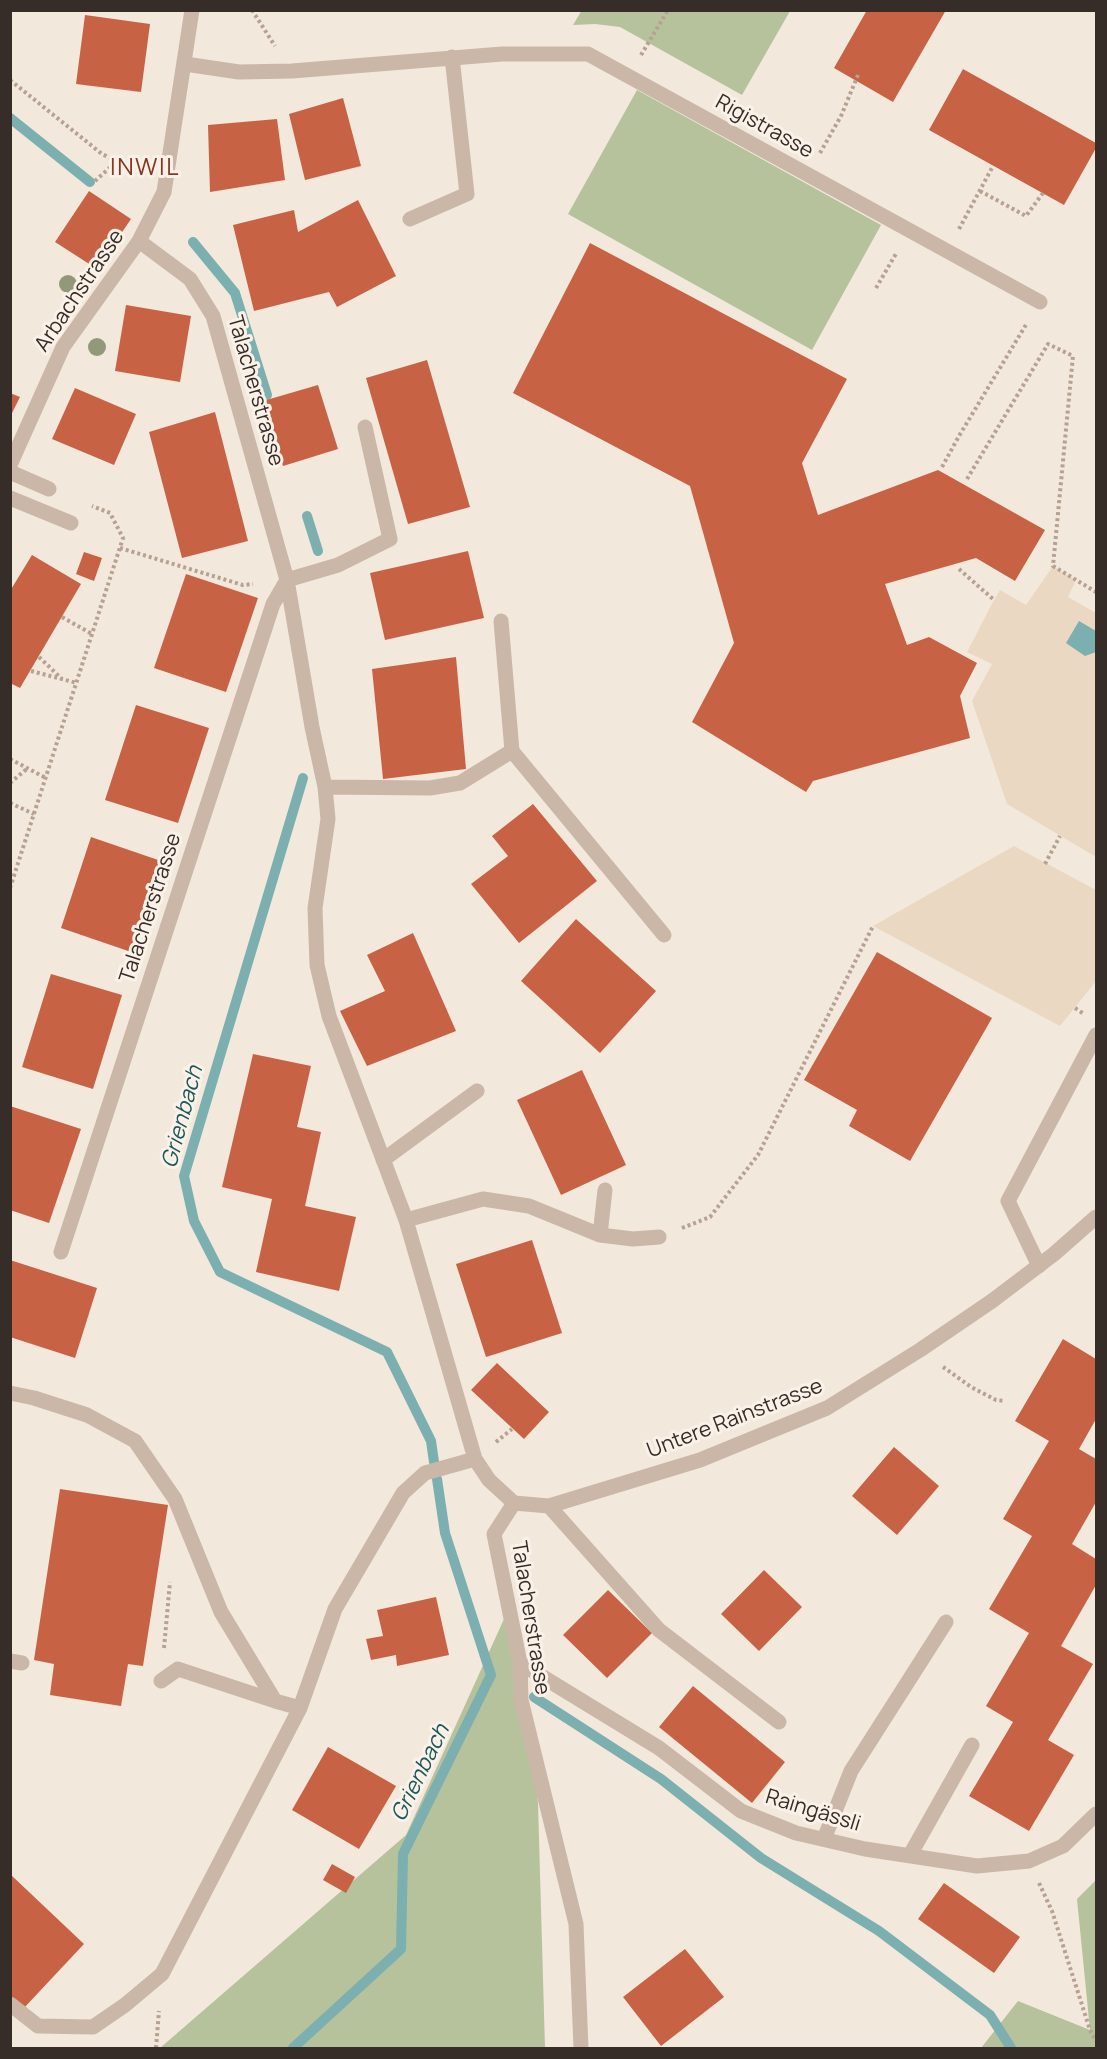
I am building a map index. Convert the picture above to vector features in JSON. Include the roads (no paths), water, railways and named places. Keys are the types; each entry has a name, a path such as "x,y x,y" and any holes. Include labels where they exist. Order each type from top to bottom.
{"street":[{"path":"184,64 192,10"},
{"name":"Rigistrasse","path":"184,64 239,72 292,71 502,54 588,54 1040,302"},
{"path":"410,219 466,194 452,57"},
{"name":"Arbachstrasse","path":"10,465 63,347 139,241 158,207 168,173 184,64"},
{"name":"Talacherstrasse","path":"139,241 190,279 213,316 287,580 312,728 325,787 328,819 315,908 317,964 329,1016 406,1220 469,1461 514,1503 494,1534 520,1663 521,1700 576,1924 581,2049"},
{"path":"287,580 338,565 390,539 365,427"},
{"path":"10,472 49,489"},
{"path":"10,498 71,523"},
{"name":"Talacherstrasse","path":"61,1252 273,604 287,580"},
{"path":"501,621 512,751 664,935"},
{"path":"325,787 430,788 460,783 512,751"},
{"path":"1039,1266 1008,1201 1096,1035"},
{"path":"383,1160 477,1091"},
{"path":"600,1235 604,1190"},
{"path":"406,1220 483,1199 529,1206 600,1235 633,1239 659,1237"},
{"name":"Untere Rainstrasse","path":"514,1503 549,1506 700,1460 827,1408 920,1350 1039,1266 1096,1217"},
{"path":"10,1394 34,1398 87,1415 135,1441 175,1499 221,1612 275,1701"},
{"path":"10,2004 38,2026 93,2027 125,2005 162,1974 300,1708 335,1609 403,1493 425,1473 469,1461"},
{"path":"549,1506 659,1630 779,1722"},
{"path":"824,1839 850,1771 946,1622"},
{"name":"Raingässli","path":"520,1663 659,1748 741,1811 796,1833 865,1849 977,1866 1029,1861 1063,1846 1096,1814"},
{"path":"161,1681 178,1669 300,1708"},
{"path":"910,1855 972,1745"}],"water":[{"path":"1079,621 1096,631 1096,652 1085,656 1066,643"}],"waterway":[{"name":"Grienbach","path":"10,118 90,182"},
{"name":"Grienbach","path":"193,242 235,293 267,395"},
{"name":"Grienbach","path":"307,516 318,551"},
{"name":"Grienbach","path":"303,778 184,1176 194,1221 220,1272 387,1352 431,1441 434,1462"},
{"name":"Grienbach","path":"293,2048 401,1949 403,1854 491,1675 445,1533 437,1479"},
{"path":"534,1697 661,1779 761,1858 879,1931 990,2015 1011,2048"}],"district":[{"name":"INWIL","path":"145,168"}]}
